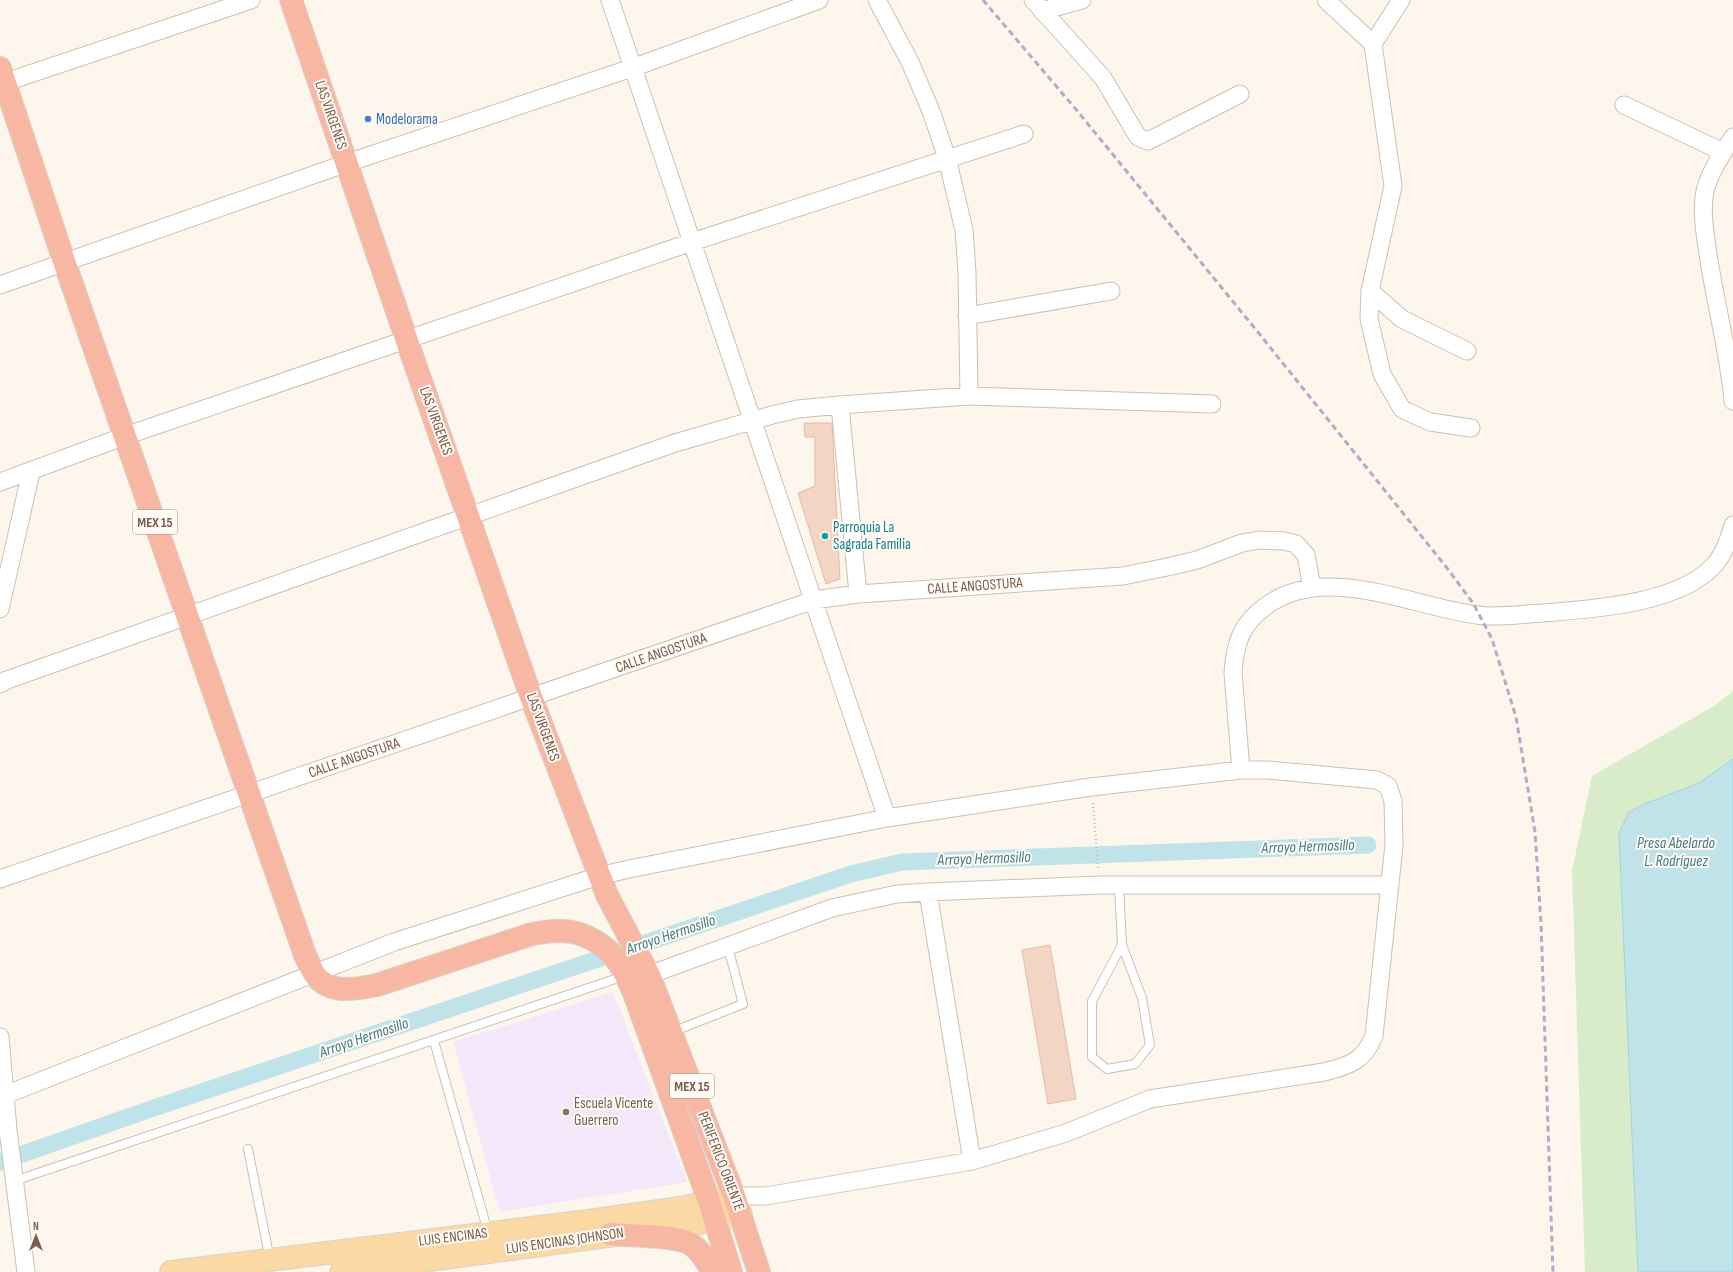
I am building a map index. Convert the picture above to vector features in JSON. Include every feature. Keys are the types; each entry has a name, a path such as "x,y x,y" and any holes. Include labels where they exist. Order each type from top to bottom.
{"highway":[{"name":"LAS VIRGENES","path":"292,0 407,341 470,516 531,697 599,876"},
{"name":"MEX 15","path":"2,78 248,795 305,955 315,974 330,986 347,989 378,985 532,934 552,931 573,932 592,939 617,962"},
{"name":"PERIFERICO ORIENTE","path":"599,876 649,975 738,1205 759,1272"},
{"name":"PERIFERICO ORIENTE","path":"617,962 634,992 712,1210 731,1272"},
{"path":"610,1234 675,1239 690,1244 704,1257 713,1272"}],"main road":[{"name":"LUIS ENCINAS","path":"171,1272 250,1268 270,1260 667,1210 712,1210 738,1205"},
{"name":"LUIS ENCINAS JOHNSON","path":"341,1272 610,1234 689,1225 712,1210"}],"street":[{"path":"2,78 251,0"},
{"path":"610,0 751,421 814,600 887,818"},
{"path":"0,285 64,261 347,163 632,68 819,0"},
{"path":"877,0 922,86 947,158 964,230 968,316 969,396"},
{"path":"1037,6 1082,0"},
{"path":"1326,0 1373,44 1393,186 1370,291 1369,319 1382,374 1402,408 1430,422 1470,428"},
{"path":"1373,44 1401,0"},
{"path":"1037,6 1103,78 1138,137 1148,141 1240,94"},
{"path":"1624,105 1723,152"},
{"path":"0,482 31,472 125,436 407,341 692,242 1024,134"},
{"path":"1733,137 1723,152 1706,190 1703,210 1712,286 1731,378 1733,401"},
{"path":"968,316 1111,291"},
{"path":"1370,291 1402,319 1467,351"},
{"path":"0,684 7,680 186,616 675,443 798,409 969,396 1212,404"},
{"path":"840,405 858,594"},
{"path":"0,609 31,472"},
{"path":"1241,770 1233,673 1234,657 1243,629 1254,614 1270,602 1292,592 1312,588 1335,588 1367,591 1458,613 1479,615 1500,616 1618,605 1670,593 1695,580 1716,563 1728,544 1733,525"},
{"name":"CALLE ANGOSTURA","path":"0,879 814,600 858,594 1122,576 1197,560 1242,543 1259,540 1284,541 1296,544 1306,555 1312,588"},
{"path":"5,1095 394,942 599,876 887,818 1091,787 1241,770 1268,770 1377,780 1388,786 1393,801 1394,845 1374,1036 1369,1048 1360,1058 1349,1065 1324,1072 1150,1099 1066,1133 972,1161 766,1196 738,1205"},
{"path":"649,975 832,908 897,894 1119,885 1389,885"},
{"path":"928,892 972,1161"},
{"path":"0,1037 5,1095 6,1132 26,1272"}],"lane":[{"path":"1119,885 1122,945 1142,998 1150,1044 1135,1064 1108,1069 1092,1057 1092,1000 1122,945"},
{"path":"671,1032 743,1004 728,947"},
{"path":"14,1180 434,1041 617,962"},
{"path":"434,1041 488,1233"},
{"path":"248,1149 270,1260"}],"path":[{"path":"1094,819 1098,870"}],"shaded area":[{"name":"Escuela Vicente Guerrero","path":"613,992 687,1182 500,1212 453,1042"}],"green space":[{"name":"Presa Abelardo L. Rodríguez","path":"1733,691 1733,1272 1585,1272 1572,871 1592,776 1714,706"}],"water":[{"name":"Presa Abelardo L. Rodríguez","path":"1733,759 1733,1272 1638,1272 1619,833 1629,812 1647,803 1699,783"}],"building":[{"name":"Parroquia La Sagrada Familia","path":"804,423 832,423 840,579 826,584 798,493 815,486 815,437 805,437"},
{"path":"1050,945 1076,1099 1048,1104 1022,950"}],"waterway":[{"name":"Arroyo Hermosillo","path":"0,1162 148,1110 851,874 902,862 1368,845"}],"railway":[{"path":"983,0 1079,113 1257,331 1447,568 1473,603 1492,639 1516,717 1535,832 1541,923 1553,1272"}],"place":[{"name":"Modelorama","path":"368,119"},
{"name":"Parroquia La Sagrada Familia","path":"825,536"},
{"name":"Escuela Vicente Guerrero","path":"566,1112"}]}
